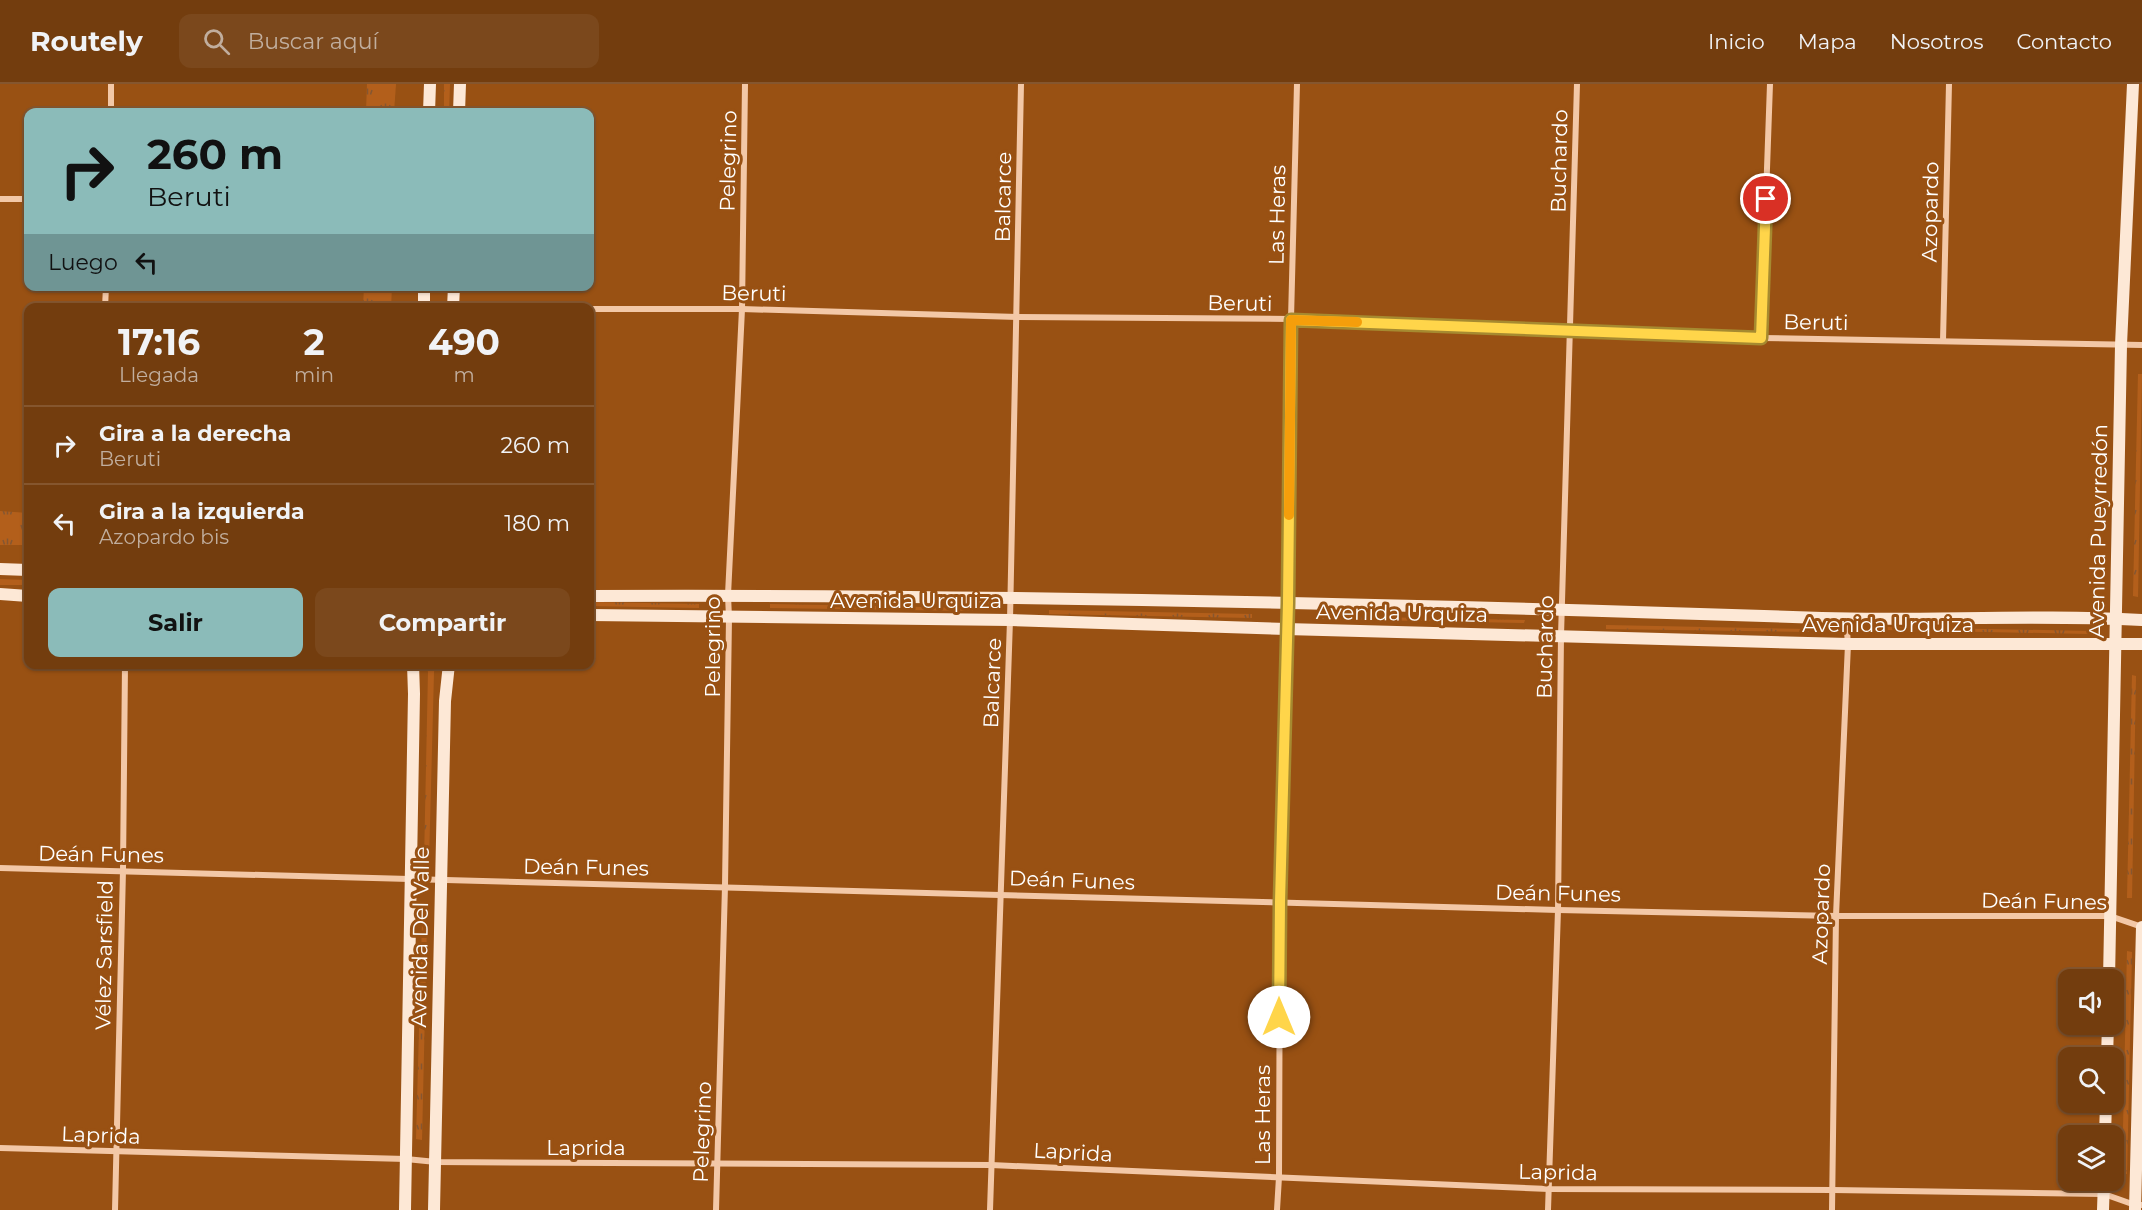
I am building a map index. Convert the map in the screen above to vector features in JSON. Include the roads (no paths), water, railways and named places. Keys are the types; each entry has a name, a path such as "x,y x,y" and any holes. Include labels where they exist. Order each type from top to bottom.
{"main road":[{"path":"429,108 430,84"},
{"path":"459,108 460,84"},
{"name":"Avenida Pueyrredón","path":"2109,969 2121,345 2133,84"},
{"path":"0,569 24,570"},
{"path":"0,594 24,596"},
{"path":"594,596 1011,597 1562,609 1846,618 2142,620"},
{"name":"Avenida Urquiza","path":"594,615 1010,620 1848,644 2142,644"},
{"name":"Avenida Del Valle","path":"405,1210 412,878 413,669"},
{"name":"Avenida Del Valle","path":"434,1210 445,701 448,669"},
{"path":"2137,1207 2142,927"},
{"path":"2103,1210 2104,1194"}],"street":[{"path":"111,84 111,108"},
{"name":"Pelegrino","path":"716,1210 725,886 728,595 742,309 745,84"},
{"name":"Balcarce","path":"990,1210 1011,597 1022,84"},
{"name":"Las Heras","path":"1277,1210 1280,902 1297,84"},
{"name":"Buchardo","path":"1548,1210 1558,910 1561,636 1577,84"},
{"path":"1761,338 1770,84"},
{"name":"Azopardo","path":"1943,341 1949,84"},
{"path":"0,199 24,199"},
{"name":"Beruti","path":"594,309 742,309 1018,317 1291,320 1761,338 2142,345"},
{"name":"Azopardo","path":"1832,1210 1836,916 1848,644 1846,618"},
{"name":"Vélez Sarsfield","path":"115,1210 125,669"},
{"name":"Deán Funes","path":"0,868 1558,910 1836,916 2110,916 2142,927"},
{"name":"Laprida","path":"0,1148 406,1159 436,1162 991,1165 1549,1190 1833,1190 2104,1194 2137,1207"}]}
